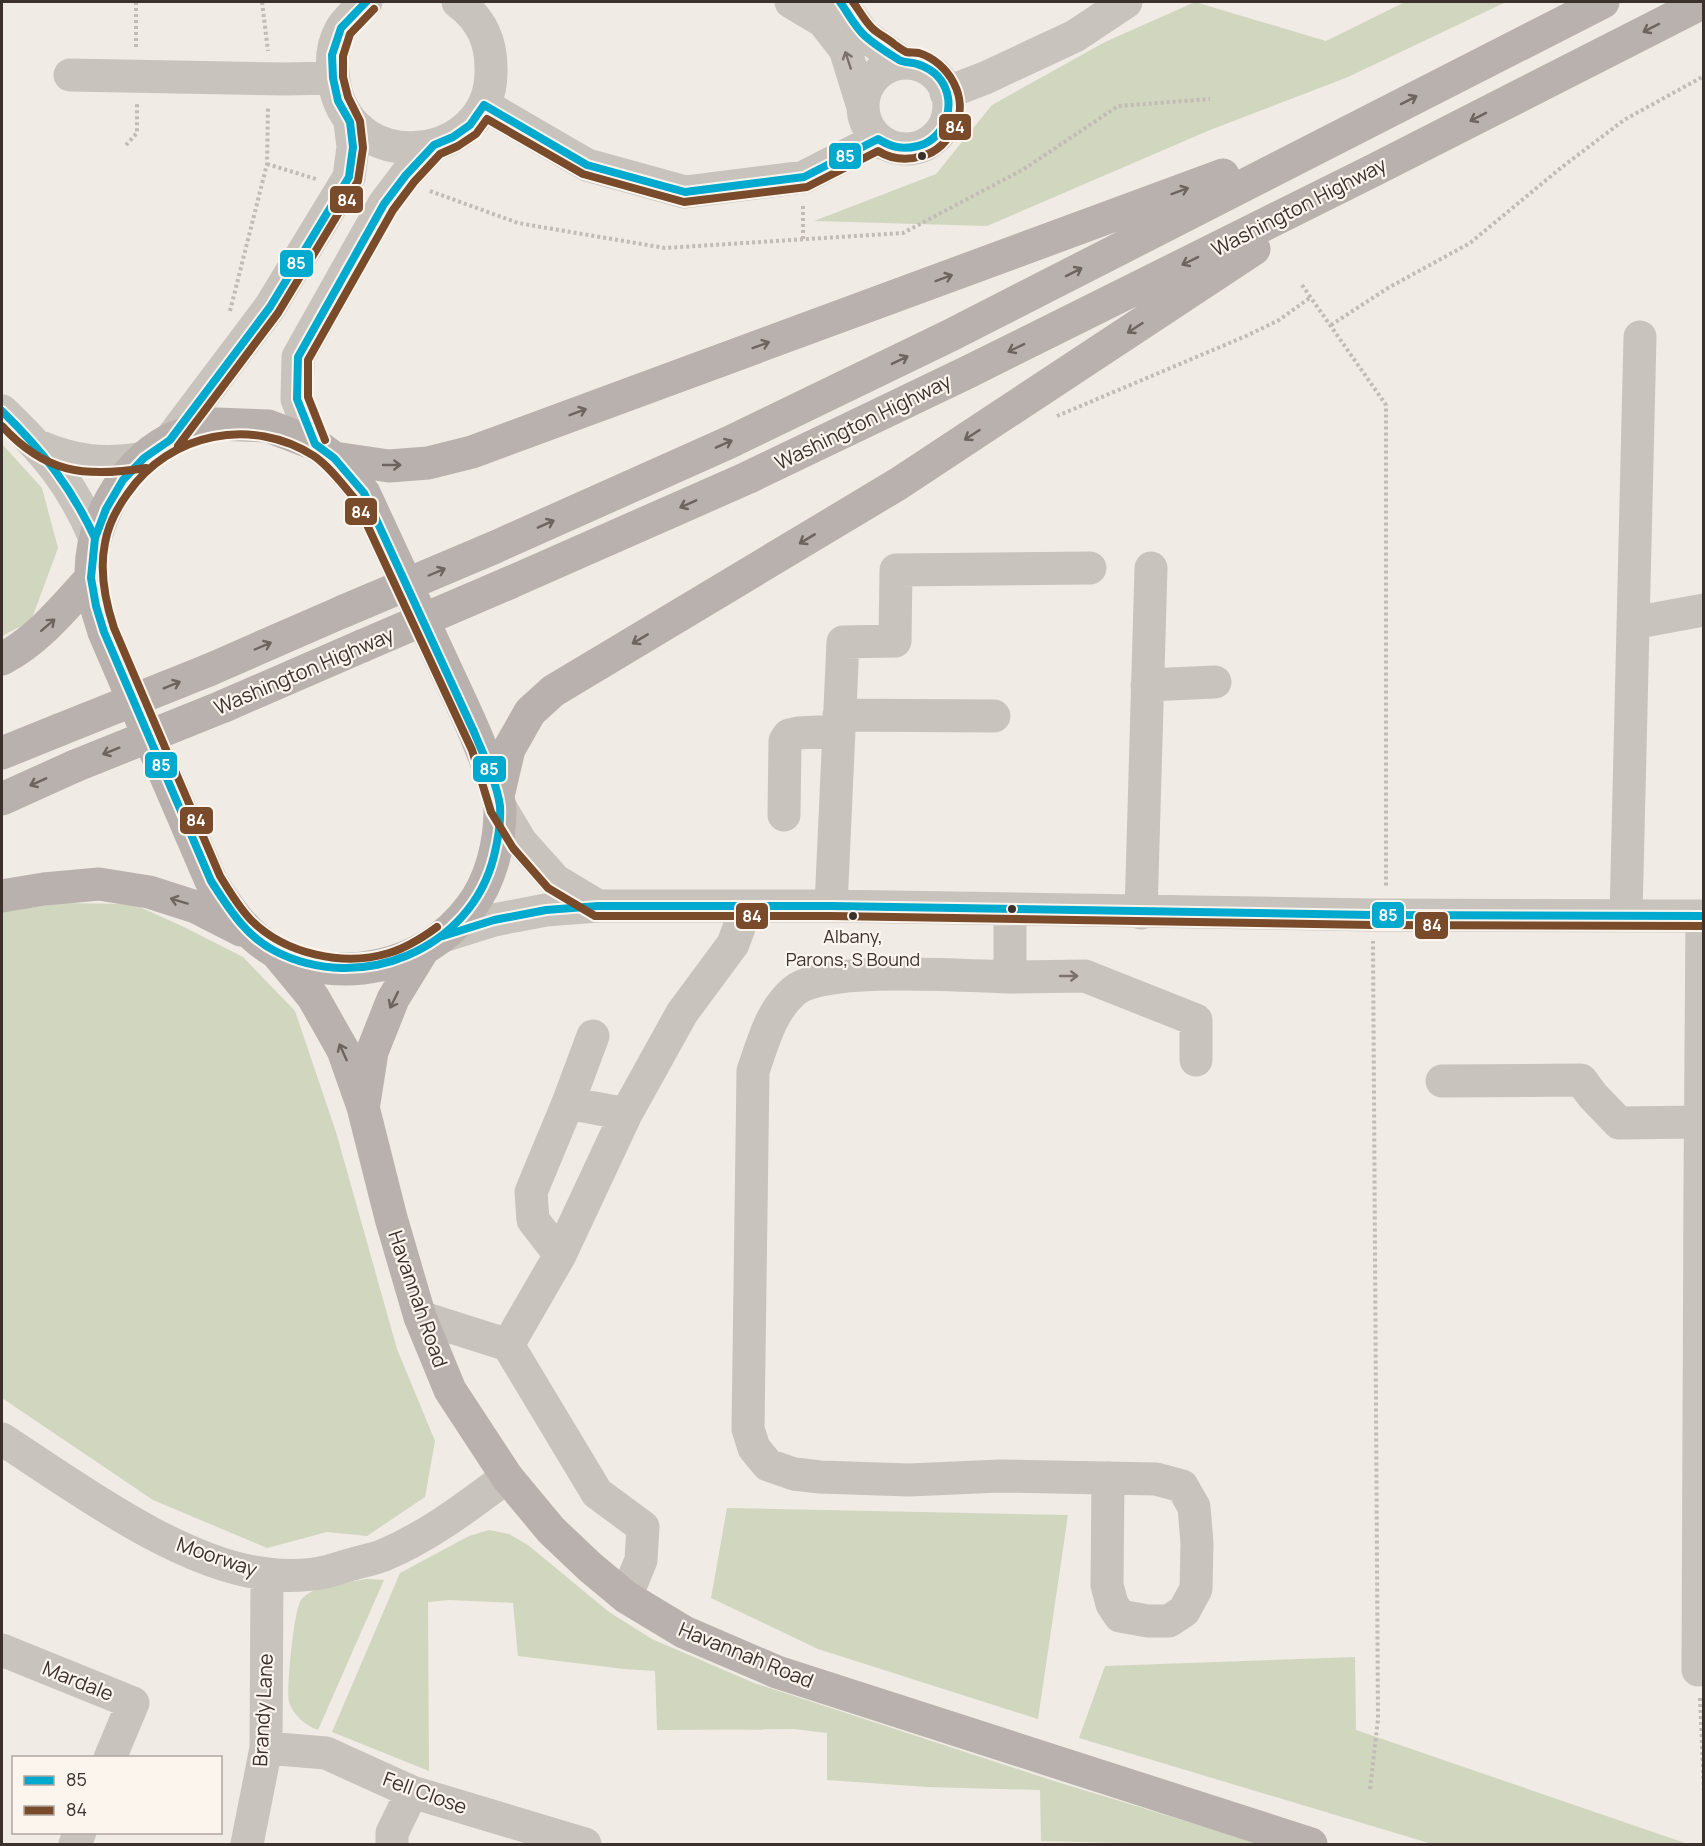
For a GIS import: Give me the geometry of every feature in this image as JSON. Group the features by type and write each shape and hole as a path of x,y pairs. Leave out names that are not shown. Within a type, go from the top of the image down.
{"main road":[{"name":"Washington Highway","path":"2,753 209,670 493,548 730,442 951,335 1356,126 1603,2"},
{"name":"Washington Highway","path":"2,799 75,766 224,706 747,478 979,367 1704,2"},
{"path":"157,449 217,424 268,426 325,451 388,466 428,463 472,452 1356,126"},
{"path":"2,897 44,889 99,884 149,892 196,907 263,943 311,965 349,970 388,965 433,943 470,908 489,874 499,836 499,802 509,749 530,712 553,691 898,484 1374,170"},
{"name":"Havannah Road","path":"157,449 123,480 106,509 95,538 91,578 104,632 211,881 227,908 313,997 343,1050 363,1107 391,1218 420,1317 450,1390 507,1477 551,1530 590,1567 626,1597 684,1632 777,1672 1311,1845"},
{"path":"325,451 364,493 482,746 499,802"},
{"path":"2,659 18,651 56,618 91,578"},
{"name":"Havannah Road","path":"363,1107 372,1052 393,999 433,943"}],"street":[{"path":"366,2 341,28 332,55 333,78 338,101 350,122 368,137 385,144 413,148 434,145 453,137 470,124 484,105 491,82 492,54 485,33 469,10 458,2"},
{"path":"791,2 831,11 902,62"},
{"path":"946,93 985,78 1075,36 1126,2"},
{"path":"831,11 868,127 878,139 888,145 903,149 920,146 934,139 940,132 950,107 941,80 930,70 916,63 902,62 888,66 874,76 866,89 862,104"},
{"path":"70,75 333,78"},
{"path":"484,105 587,165 685,192 804,177 878,139"},
{"path":"38,446 59,455 84,461 123,462 157,449 270,307 349,177 353,147 350,122"},
{"path":"325,451 297,399 298,357 384,204 406,175 434,145"},
{"path":"1626,916 1640,337"},
{"path":"2,411 38,446 75,496 95,538"},
{"path":"831,906 843,642 895,641 896,570 1090,568"},
{"path":"1141,913 1150,568"},
{"path":"1633,623 1704,610"},
{"path":"1147,685 1215,682"},
{"path":"784,815 785,741 789,735 839,723 994,716"},
{"path":"499,802 520,842 555,880 598,906"},
{"path":"433,943 494,920 546,910 598,906 831,906 1141,913 1703,916 1700,1656"},
{"path":"508,1345 560,1255 626,1114 682,1013 733,944 747,906"},
{"path":"1010,910 1010,977"},
{"path":"1108,1478 1107,1585 1112,1604 1120,1616 1148,1622 1168,1621 1184,1611 1196,1589 1197,1543 1194,1507 1182,1486 1156,1479 1108,1478 1000,1476 909,1480 820,1477 794,1474 768,1465 754,1448 748,1429 753,1071 772,1017 795,990 816,980 869,974 1085,976 1196,1020 1196,1060"},
{"path":"560,1255 532,1220 531,1192 593,1036"},
{"path":"1442,1081 1581,1080 1619,1123 1701,1122"},
{"path":"568,1103 626,1114"},
{"path":"420,1317 508,1345 597,1493 643,1527 641,1560 626,1597"},
{"name":"Moorway","path":"2,1439 94,1499 196,1555 226,1565 267,1574 314,1574 382,1556 424,1535 507,1477"},
{"name":"Brandy Lane","path":"247,1845 266,1748 267,1574"},
{"name":"Mardale","path":"2,1650 133,1703 112,1756"},
{"name":"Fell Close","path":"266,1748 326,1753 412,1792 585,1845"},
{"path":"392,1845 392,1833 412,1792"}],"path":[{"path":"229,314 267,164 268,50 262,2"},
{"path":"1331,325 1388,288 1470,243 1562,167 1624,120 1704,76"},
{"path":"1302,285 1386,405 1380,915 1378,1719 1370,1789"},
{"path":"1055,417 1246,336 1285,316 1311,297"},
{"path":"1700,1656 1704,1792"}],"green space":[{"path":"1195,2 1326,41 1405,2 1506,2 1348,77 1210,130 987,226 814,221 936,174 992,105 1105,42"},
{"path":"2,444 42,488 58,548 31,621 2,636"},
{"path":"62,903 133,904 184,927 243,957 295,1011 336,1132 397,1349 435,1441 425,1497 367,1536 327,1532 267,1548 153,1500 2,1398 2,912"},
{"path":"727,1508 1068,1515 1038,1719 818,1649 711,1598"},
{"path":"489,1530 509,1534 528,1545 609,1612 652,1639 754,1683 1054,1781 1261,1844 1041,1841 1040,1790 927,1787 827,1780 827,1733 794,1729 657,1730 655,1671 518,1656 513,1603 450,1600 428,1602 429,1771 332,1732 400,1573 469,1536"},
{"path":"367,1579 384,1580 318,1730 300,1719 289,1702 291,1650 298,1607 301,1600 313,1591 331,1585"},
{"path":"1355,1657 1356,1730 1688,1844 1432,1844 1079,1738 1105,1666"}],"transit line":[{"name":"85","path":"366,2 341,28 332,55 333,78 338,101 350,122 353,147 349,177 270,307 170,440 144,458 123,480 106,509 95,538 91,578 104,632 211,881 238,921 265,945 308,963 342,968 376,965 408,955 437,939 462,917 481,889 494,856 499,831 500,806 493,778 474,732 364,493 334,458 315,444 297,399 298,357 384,204 406,175 434,145 453,137 470,125 484,105 587,165 685,192 804,177 878,139 902,148 928,142 942,128 948,108 948,98 940,79 926,68 899,60 873,43 858,28 840,2"},
{"name":"84","path":"325,440 308,397 308,360 393,210 414,182 440,154 476,134 487,119 583,174 684,202 807,187 878,151 888,156 904,159 916,158 937,149 952,132 959,116 960,104 954,82 939,64 919,53 906,52 874,30 853,2"},
{"name":"84","path":"178,446 278,313 358,181 363,148 360,121 348,97 343,77 343,56 350,34 374,9"},
{"name":"85","path":"2,411 30,440 66,486 95,538"},
{"name":"84","path":"2,426 34,454 50,463 67,468 103,472 146,468"},
{"name":"84","path":"437,927 414,942 389,953 353,959 316,955 281,942 252,921 220,876 114,628 104,586 103,554 106,536 114,517 128,493 145,473 166,456 189,444 213,437 239,434 265,436 290,444 314,456 331,470 355,499 472,750 491,812 513,848 548,888 595,916 831,916 1373,925 1704,926"},
{"name":"85","path":"443,936 494,920 546,910 598,906 831,906 1373,915 1704,916"}],"place":[{"name":"Albany, Parons, S Bound","path":"853,916"}]}
